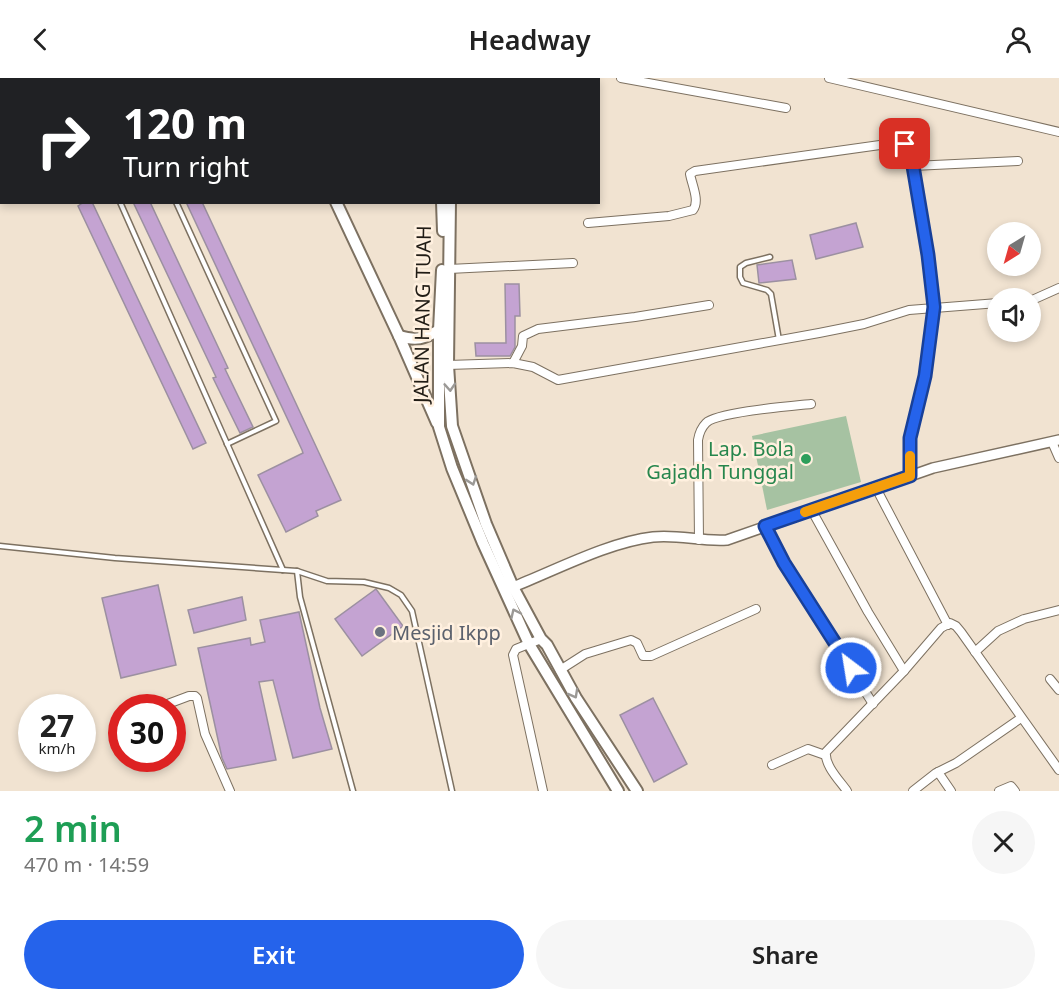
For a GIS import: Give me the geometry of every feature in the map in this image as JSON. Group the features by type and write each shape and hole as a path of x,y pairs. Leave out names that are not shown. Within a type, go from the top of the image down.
{"main road":[{"path":"337,204 439,427 452,468 483,543 529,644 618,791"},
{"name":"JALAN HANG TUAH","path":"439,427 442,204"},
{"name":"JALAN HANG TUAH","path":"450,204 448,365 453,426 486,524 513,587 582,708 637,791"},
{"path":"399,336 424,339 439,330"},
{"path":"439,427 453,426"}],"street":[{"path":"621,78 786,108"},
{"path":"829,78 1059,132"},
{"path":"588,223 669,216 693,210 696,207 696,201 690,174 695,171 900,144 908,147 928,255 934,307 925,376 910,438 910,476"},
{"path":"913,166 1018,161"},
{"path":"449,269 573,263"},
{"path":"1041,296 1059,288"},
{"path":"448,365 513,363 533,367 558,380 779,341 864,324 909,310 987,304"},
{"path":"513,363 522,346 524,336 538,329 709,305"},
{"path":"699,540 698,440 706,423 724,416 811,404"},
{"path":"513,587 599,552 650,537 672,535 699,540 727,540 933,468 1056,441 1059,458"},
{"path":"876,488 948,624"},
{"path":"811,509 868,612 904,671"},
{"path":"765,526 784,563 873,704"},
{"path":"560,670 585,654 632,640 637,643 643,656 651,656 756,609"},
{"path":"975,652 999,631 1024,619 1059,610"},
{"path":"825,755 941,628 952,623 958,627 1059,770"},
{"path":"541,639 516,649 513,657 543,791"},
{"path":"1050,679 1059,690"},
{"path":"186,697 195,696 197,698 205,735 230,791"},
{"path":"913,791 1021,718"},
{"path":"772,765 808,749 825,755 847,791"},
{"path":"938,772 951,791"},
{"path":"999,791 1011,786 1016,791"}],"lane":[{"path":"121,204 283,570"},
{"path":"177,204 276,421 227,444"},
{"path":"770,257 746,263 740,267 739,272 743,283 767,290 771,294 779,341"},
{"path":"0,546 115,558 297,571 327,581 364,582 389,588 402,595 412,610 452,791"},
{"path":"297,571 300,597 353,791"}],"green space":[{"name":"Lap. Bola Gajadh Tunggal","path":"846,416 861,482 767,510 752,436"}],"building":[{"path":"93,204 206,443 193,449 78,206"},
{"path":"134,204 151,204 228,368 225,369 253,427 240,433 213,378 216,377"},
{"path":"187,204 203,204 341,500 316,511 318,516 286,532 258,475 303,453"},
{"path":"856,223 863,247 816,259 810,235"},
{"path":"792,260 796,279 759,283 757,265"},
{"path":"505,284 519,284 520,316 515,316 515,347 510,356 476,356 475,343 506,343"},
{"path":"158,585 176,665 121,678 102,598"},
{"path":"376,589 403,626 362,656 335,619"},
{"path":"242,597 246,620 194,633 188,610"},
{"path":"299,612 320,708 332,749 293,758 273,680 259,682 276,760 227,769 222,758 198,648 250,638 251,645 265,642 260,620"},
{"path":"653,698 687,764 654,782 620,715"}],"slow traffic":[{"path":"805,512 910,476 910,456"}],"place":[{"name":"Lap. Bola Gajadh Tunggal","path":"806,459"},
{"name":"Mesjid Ikpp","path":"380,632"}],"route":[{"path":"851,668 784,563 765,526 910,476 910,438 925,376 934,307 913,166 905,144"}]}
